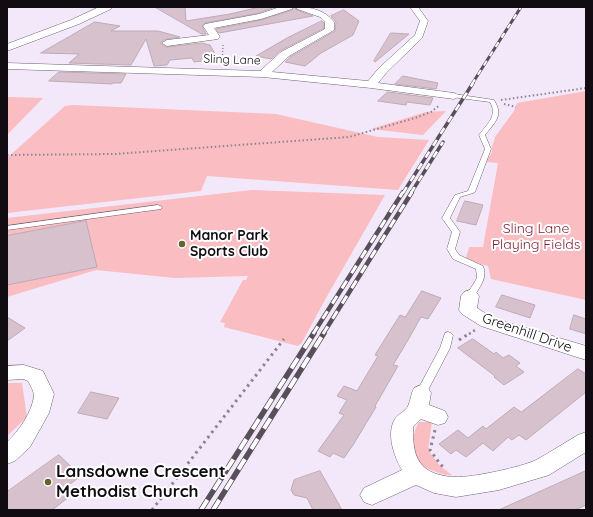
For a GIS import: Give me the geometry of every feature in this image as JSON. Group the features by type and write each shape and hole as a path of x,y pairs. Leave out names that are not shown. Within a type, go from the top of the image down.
{"street":[{"path":"8,47 75,22 107,7"},
{"path":"167,43 215,37 208,26 261,16 289,7"},
{"path":"263,74 285,54 329,30 330,22 323,15 300,7"},
{"path":"371,85 383,70 419,36 424,21 414,7"},
{"name":"Sling Lane","path":"7,66 263,74 371,85 454,96"},
{"name":"Greenhill Drive","path":"465,308 487,322 586,353"},
{"path":"7,373 24,372 36,376 44,394 40,413 22,441 7,455"},
{"path":"438,417 420,401 404,424 402,443 406,458 416,474 434,482 456,487 499,480 541,468 586,442"},
{"path":"372,495 416,474"}],"lane":[{"path":"454,96 493,102 496,108 495,118 482,135 488,149 471,192 457,196 446,218 456,232 451,249 456,257 480,268 481,278 465,308"},
{"path":"7,228 158,206"},
{"path":"420,401 445,348 448,335"}],"path":[{"path":"215,37 223,41 221,73"},
{"path":"493,102 586,88"},
{"path":"7,155 115,154 349,137 431,112 454,96"},
{"path":"445,348 487,322"},
{"path":"152,510 284,339"},
{"path":"438,417 430,450 441,465 469,485"}],"green space":[{"name":"Sling Lane Playing Fields","path":"586,91 586,300 491,279 488,266 466,258 469,247 483,247 498,163 486,162 492,152 495,137 514,111 517,103"},
{"path":"7,97 43,98 7,135"},
{"path":"73,105 276,114 378,137 429,140 398,190 207,176 201,191 7,213 7,158 65,106"},
{"path":"446,111 423,135 371,129 426,112"},
{"name":"Manor Park Sports Club","path":"252,190 385,195 301,344 298,346 224,327 225,323 220,322 243,280 246,280 248,276 175,278 96,270 7,297 7,218"},
{"path":"7,383 22,383 27,417 7,436"},
{"path":"419,422 432,422 428,450 440,466 452,475 446,475 426,468 420,464 414,448 415,432"}],"building":[{"path":"155,7 185,7 186,21 230,14 260,7 275,7 259,13 205,23 202,26 206,34 202,34"},
{"path":"294,7 297,10 313,16 219,33 216,29 261,20 292,10"},
{"path":"344,10 359,21 353,35 321,53 305,66 285,62 290,57 335,31 336,22 331,16"},
{"path":"322,21 324,23 324,28 280,51 271,59 256,56 287,38"},
{"path":"95,22 120,26 111,31 158,31 180,37 167,39 161,42 161,44 167,47 201,43 210,45 218,59 194,62 192,58 170,60 167,65 154,66 146,39 131,65 69,63 79,54 41,53"},
{"path":"391,33 409,34 375,62 374,61"},
{"path":"59,72 126,74 121,83 112,84 49,81"},
{"path":"403,76 438,83 436,89 395,84"},
{"path":"388,92 433,98 430,105 407,102 406,105 378,101"},
{"path":"465,201 483,205 476,225 457,221"},
{"path":"86,221 97,267 7,285 7,236"},
{"path":"422,291 441,298 428,319 421,317 393,365 398,366 353,445 344,458 333,453 330,457 318,451 344,415 339,413 347,400 337,396 344,386 357,391 378,356 375,355 400,315 405,317"},
{"path":"502,295 535,305 530,318 496,307"},
{"path":"574,315 586,319 586,334 570,329"},
{"path":"7,317 25,328 7,341"},
{"path":"473,339 494,354 496,352 503,358 509,355 520,363 516,366 524,372 504,385 494,377 495,376 458,348"},
{"path":"578,369 586,374 586,392 526,440 519,435 512,440 508,437 493,451 483,443 466,457 456,450 451,454 439,444 458,430 468,438 483,426 486,429 514,407 521,412"},
{"path":"91,392 119,398 107,419 78,413"},
{"name":"Lansdowne Crescent Methodist Church","path":"59,455 81,476 66,487 73,494 52,510 7,510 7,492"},
{"path":"320,471 342,510 313,510 307,498 294,495 291,490 294,480"},
{"path":"586,471 586,505 575,510 499,510"}],"railway":[{"path":"472,84 521,7"},
{"path":"403,193 473,83"},
{"path":"411,193 443,142"},
{"path":"313,334 403,192"},
{"path":"323,334 412,192"},
{"path":"201,510 314,333"},
{"path":"213,510 324,333"}],"place":[{"name":"Manor Park Sports Club","path":"182,244"},
{"name":"Lansdowne Crescent Methodist Church","path":"48,482"}]}
